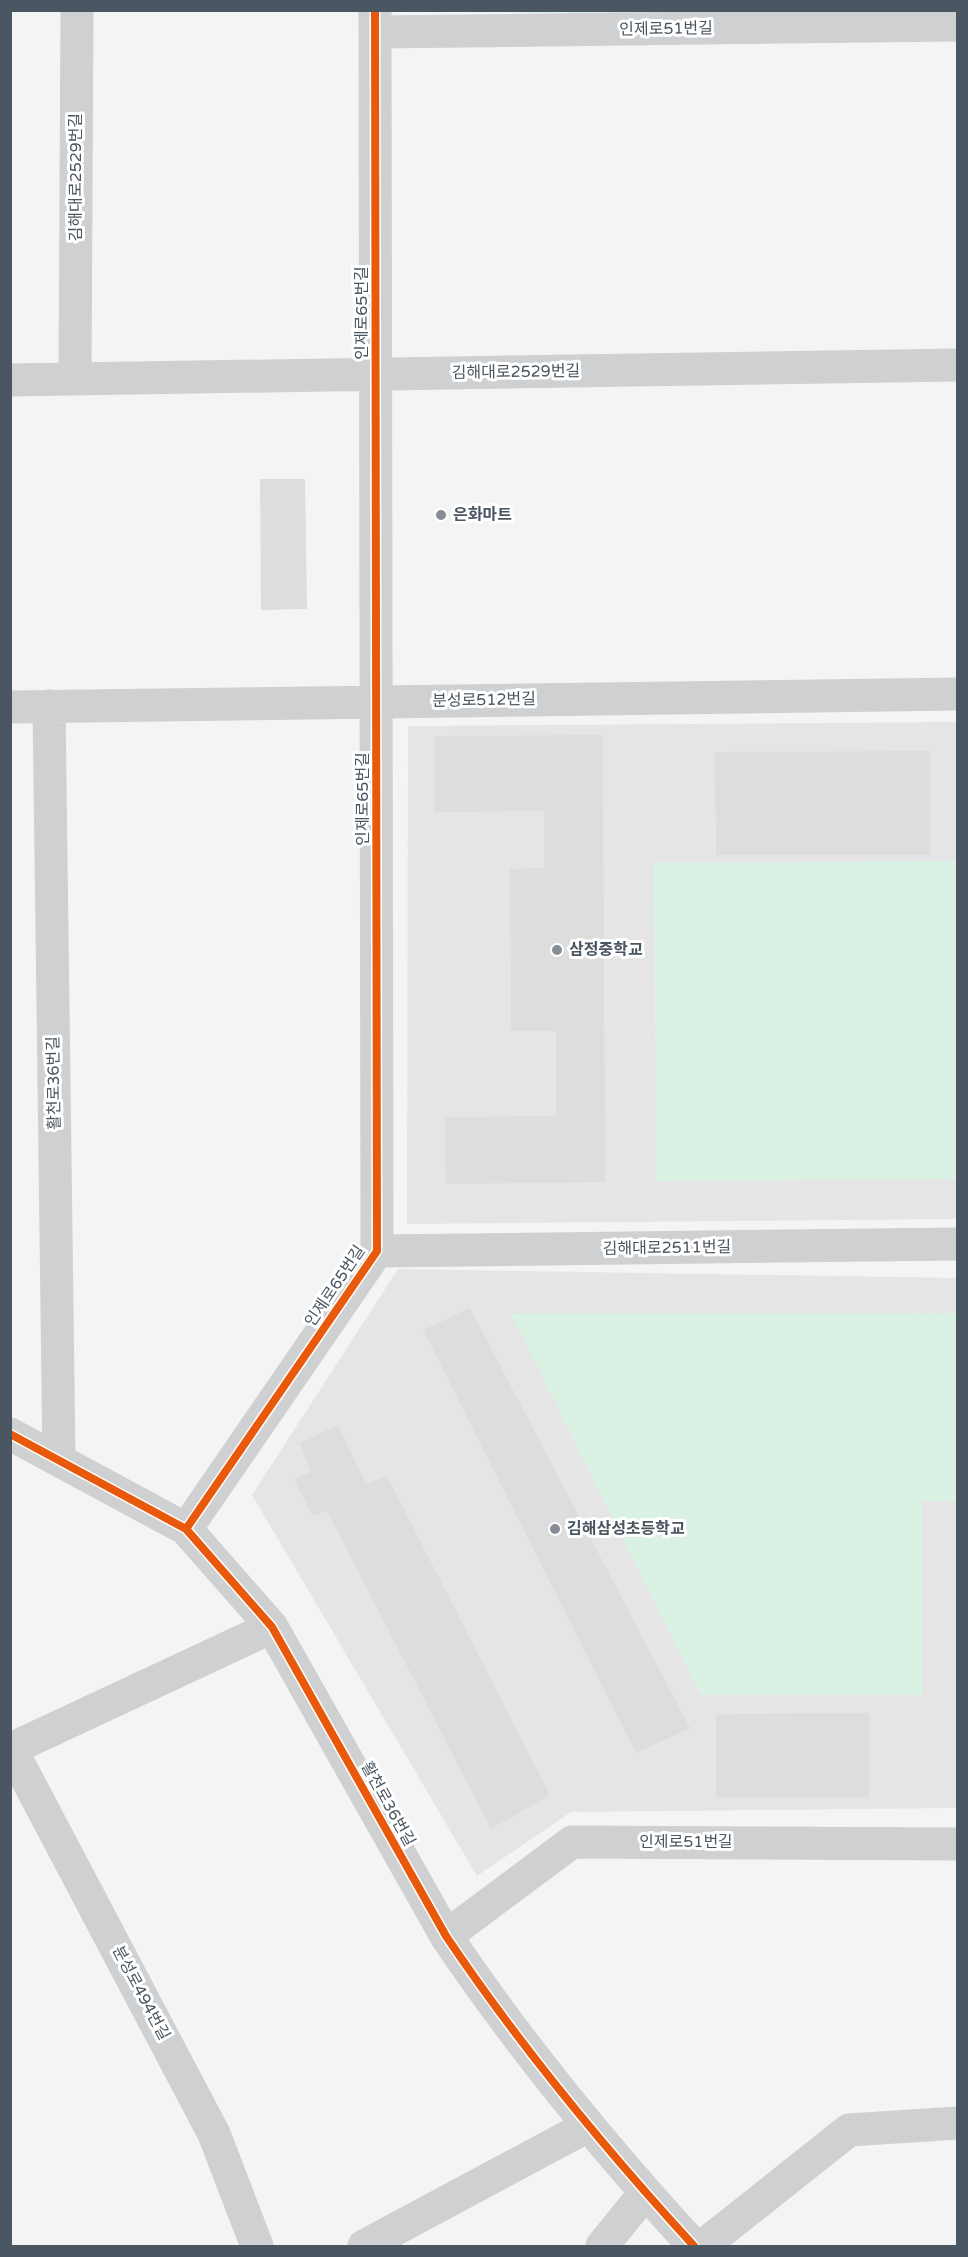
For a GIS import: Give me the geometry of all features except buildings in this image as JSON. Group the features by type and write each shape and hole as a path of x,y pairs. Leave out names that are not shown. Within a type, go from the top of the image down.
{"street":[{"name":"김해대로2529번길","path":"75,379 77,10"},
{"name":"인제로51번길","path":"375,21 957,25"},
{"name":"인제로65번길","path":"186,1529 377,1251 375,21"},
{"name":"김해대로2529번길","path":"10,380 957,365"},
{"name":"분성로512번길","path":"10,707 957,694"},
{"name":"활천로36번길","path":"49,706 59,1459"},
{"name":"김해대로2511번길","path":"377,1251 957,1244"},
{"name":"활천로36번길","path":"10,1434 186,1529 272,1627 446,1936 474,1978 588,2126 694,2247"},
{"path":"12,1748 272,1627"},
{"name":"분성로494번길","path":"12,1748 214,2134 257,2247"},
{"name":"인제로51번길","path":"446,1936 572,1842 957,1844"},
{"path":"703,2247 849,2130 957,2123"},
{"path":"364,2247 588,2126"},
{"path":"602,2247 645,2193"}],"shaded area":[{"path":"957,722 957,1219 407,1224 408,726"},
{"path":"398,1269 957,1278 957,1808 571,1812 477,1876 252,1495"}],"green space":[{"path":"654,10 654,13 521,13 521,11"},
{"path":"957,861 957,1179 656,1181 654,863"},
{"path":"957,1313 957,1501 922,1501 922,1695 701,1695 511,1314"}],"cycle path":[{"path":"186,1529 377,1251 375,10"},
{"path":"10,1434 186,1529 272,1627 446,1936 503,2017 564,2096 694,2246"}],"place":[{"name":"은화마트","path":"441,515"},
{"name":"삼정중학교","path":"557,950"},
{"name":"김해삼성초등학교","path":"555,1529"}]}
